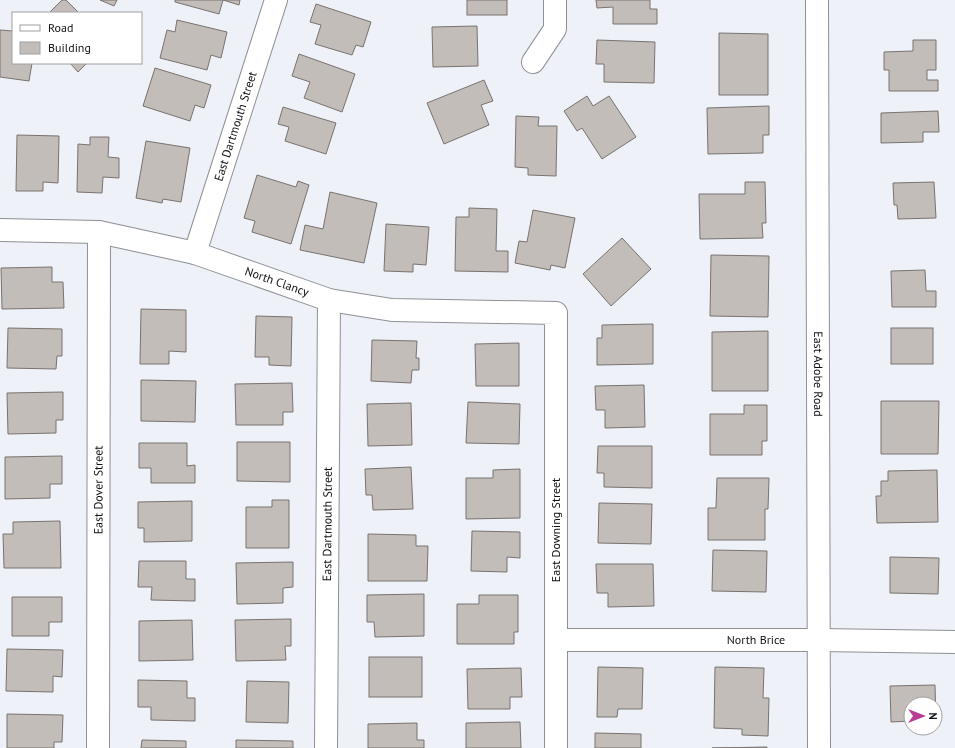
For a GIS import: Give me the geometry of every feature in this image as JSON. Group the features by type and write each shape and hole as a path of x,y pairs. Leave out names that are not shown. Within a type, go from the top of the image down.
{"street":[{"name":"East Dartmouth Street","path":"194,253 276,0"},
{"path":"533,62 555,29 555,0"},
{"name":"East Adobe Road","path":"817,0 819,748"},
{"name":"North Clancy","path":"0,230 100,232 194,253 329,300 392,310 556,313"},
{"name":"East Dover Street","path":"98,748 100,232"},
{"name":"East Dartmouth Street","path":"326,748 329,300"},
{"name":"East Downing Street","path":"556,313 556,748"},
{"name":"North Brice","path":"556,640 819,640 955,642"}],"building":[{"path":"62,0 66,0 78,12 50,12"},
{"path":"100,0 117,0 114,6"},
{"path":"175,0 223,0 219,14 175,2"},
{"path":"223,0 240,0 239,5"},
{"path":"467,0 507,0 507,15 467,15"},
{"path":"596,0 650,0 650,9 657,9 657,24 613,24 613,7 597,8"},
{"path":"316,4 371,22 363,47 356,45 352,55 315,44 321,25 310,22"},
{"path":"177,20 227,32 221,58 211,55 207,70 160,58 167,30 175,32"},
{"path":"477,26 478,66 433,67 432,27"},
{"path":"0,30 12,31 12,64 32,64 29,81 0,77"},
{"path":"719,33 768,34 768,95 719,95"},
{"path":"597,40 655,42 654,83 604,82 604,64 596,64"},
{"path":"913,40 936,40 936,70 927,70 927,80 938,80 938,91 889,91 889,70 884,70 884,52 913,51"},
{"path":"299,54 355,74 342,112 304,98 310,82 292,76"},
{"path":"71,64 86,64 78,72"},
{"path":"155,68 211,85 204,108 195,105 190,121 143,106"},
{"path":"484,80 493,101 481,105 489,125 444,144 427,103"},
{"path":"587,96 593,106 609,96 636,137 602,159 582,128 577,131 564,111"},
{"path":"769,106 769,135 763,135 763,153 708,154 707,108"},
{"path":"283,107 336,123 326,154 285,141 289,127 278,124"},
{"path":"938,111 939,132 923,132 923,142 881,143 881,113"},
{"path":"516,116 539,117 538,126 557,126 556,176 528,175 528,168 515,167"},
{"path":"17,135 59,136 58,183 43,182 43,191 16,191"},
{"path":"90,137 109,137 108,157 119,158 119,178 103,177 102,193 77,192 78,144 90,145"},
{"path":"146,141 190,148 181,202 163,199 162,203 136,198"},
{"path":"257,175 296,187 298,181 309,185 291,244 252,232 255,221 244,218"},
{"path":"745,182 765,182 766,223 762,223 763,238 700,239 699,194 745,194"},
{"path":"934,182 936,218 898,219 897,205 894,205 893,183"},
{"path":"330,192 377,203 364,263 300,250 305,225 323,229"},
{"path":"469,208 497,209 496,251 508,251 508,272 455,271 456,217 469,217"},
{"path":"533,210 575,218 565,268 551,265 550,270 515,263 519,241 527,242"},
{"path":"386,224 429,227 426,265 413,264 413,272 384,271"},
{"path":"622,238 651,269 611,306 583,274"},
{"path":"711,255 769,256 768,317 710,316"},
{"path":"52,267 52,282 63,282 64,308 2,309 1,268"},
{"path":"925,270 926,291 936,291 936,307 892,307 891,271"},
{"path":"141,309 186,310 186,352 169,351 169,364 140,364"},
{"path":"256,316 292,317 291,366 269,365 269,357 255,357"},
{"path":"653,324 653,364 597,365 597,338 602,338 602,325"},
{"path":"8,328 62,329 62,356 57,356 56,369 7,368"},
{"path":"891,328 933,328 933,364 891,364"},
{"path":"768,331 768,391 712,391 712,332"},
{"path":"372,340 417,341 416,358 419,358 419,370 412,370 411,383 371,381"},
{"path":"519,343 519,386 476,386 475,344"},
{"path":"141,380 196,381 195,422 141,421"},
{"path":"292,383 293,412 283,412 283,425 236,425 235,384"},
{"path":"644,385 645,427 605,428 605,410 596,410 595,386"},
{"path":"63,392 63,420 56,420 56,433 8,434 7,393"},
{"path":"881,401 939,401 938,454 881,454"},
{"path":"468,402 520,404 519,444 466,443"},
{"path":"411,403 412,445 368,446 367,404"},
{"path":"744,405 767,405 767,441 762,441 762,455 710,455 710,414 744,414"},
{"path":"237,442 290,442 290,482 237,481"},
{"path":"139,443 187,443 187,466 195,465 195,483 151,483 151,468 139,468"},
{"path":"598,446 652,446 652,488 604,487 604,473 597,473"},
{"path":"62,456 62,484 50,484 50,498 5,499 5,457"},
{"path":"411,467 413,509 373,510 372,495 366,495 365,469"},
{"path":"520,469 520,518 466,519 466,478 493,478 493,470"},
{"path":"937,470 938,522 877,523 876,496 881,496 881,481 888,481 888,471"},
{"path":"717,478 769,478 768,509 765,509 765,540 708,540 708,508 716,508"},
{"path":"272,500 289,500 289,548 246,548 246,507 272,507"},
{"path":"192,501 192,541 144,542 144,528 138,528 138,502"},
{"path":"599,503 652,504 651,544 598,543"},
{"path":"60,521 61,568 4,568 3,534 13,534 13,522"},
{"path":"472,531 520,532 520,558 507,557 507,572 471,571"},
{"path":"368,534 416,535 416,546 428,546 427,581 368,581"},
{"path":"713,550 767,551 766,592 712,591"},
{"path":"890,557 939,558 938,594 890,593"},
{"path":"139,561 186,561 186,579 195,579 195,601 151,600 152,587 138,587"},
{"path":"293,562 293,587 283,588 283,603 237,604 236,563"},
{"path":"596,564 653,564 654,606 608,607 608,593 597,593"},
{"path":"424,594 424,636 375,637 374,622 367,622 367,595"},
{"path":"479,595 518,595 518,632 514,632 514,644 457,644 457,604 479,604"},
{"path":"12,597 62,597 62,622 49,622 49,636 12,636"},
{"path":"291,619 291,646 285,646 286,660 236,661 235,620"},
{"path":"192,620 193,660 139,661 139,621"},
{"path":"7,649 63,650 62,677 53,676 53,692 6,691"},
{"path":"369,657 422,657 422,697 369,697"},
{"path":"598,667 643,668 642,709 618,709 617,717 597,717"},
{"path":"715,667 764,668 763,698 769,698 768,736 742,735 742,729 714,728"},
{"path":"521,668 522,697 510,697 510,709 468,709 467,669"},
{"path":"138,680 187,681 187,698 195,698 195,721 151,720 151,707 138,707"},
{"path":"247,681 289,682 288,723 246,722"},
{"path":"935,685 935,696 903,696 903,721 891,722 890,686"},
{"path":"7,714 63,715 62,742 54,742 54,748 7,748"},
{"path":"520,722 521,748 466,748 466,723"},
{"path":"417,723 417,740 424,740 424,748 368,748 368,724"},
{"path":"595,733 641,734 641,748 595,748"},
{"path":"142,740 186,741 186,748 141,748"},
{"path":"236,740 293,741 293,748 236,748"},
{"path":"767,747 767,748 712,748"}]}
